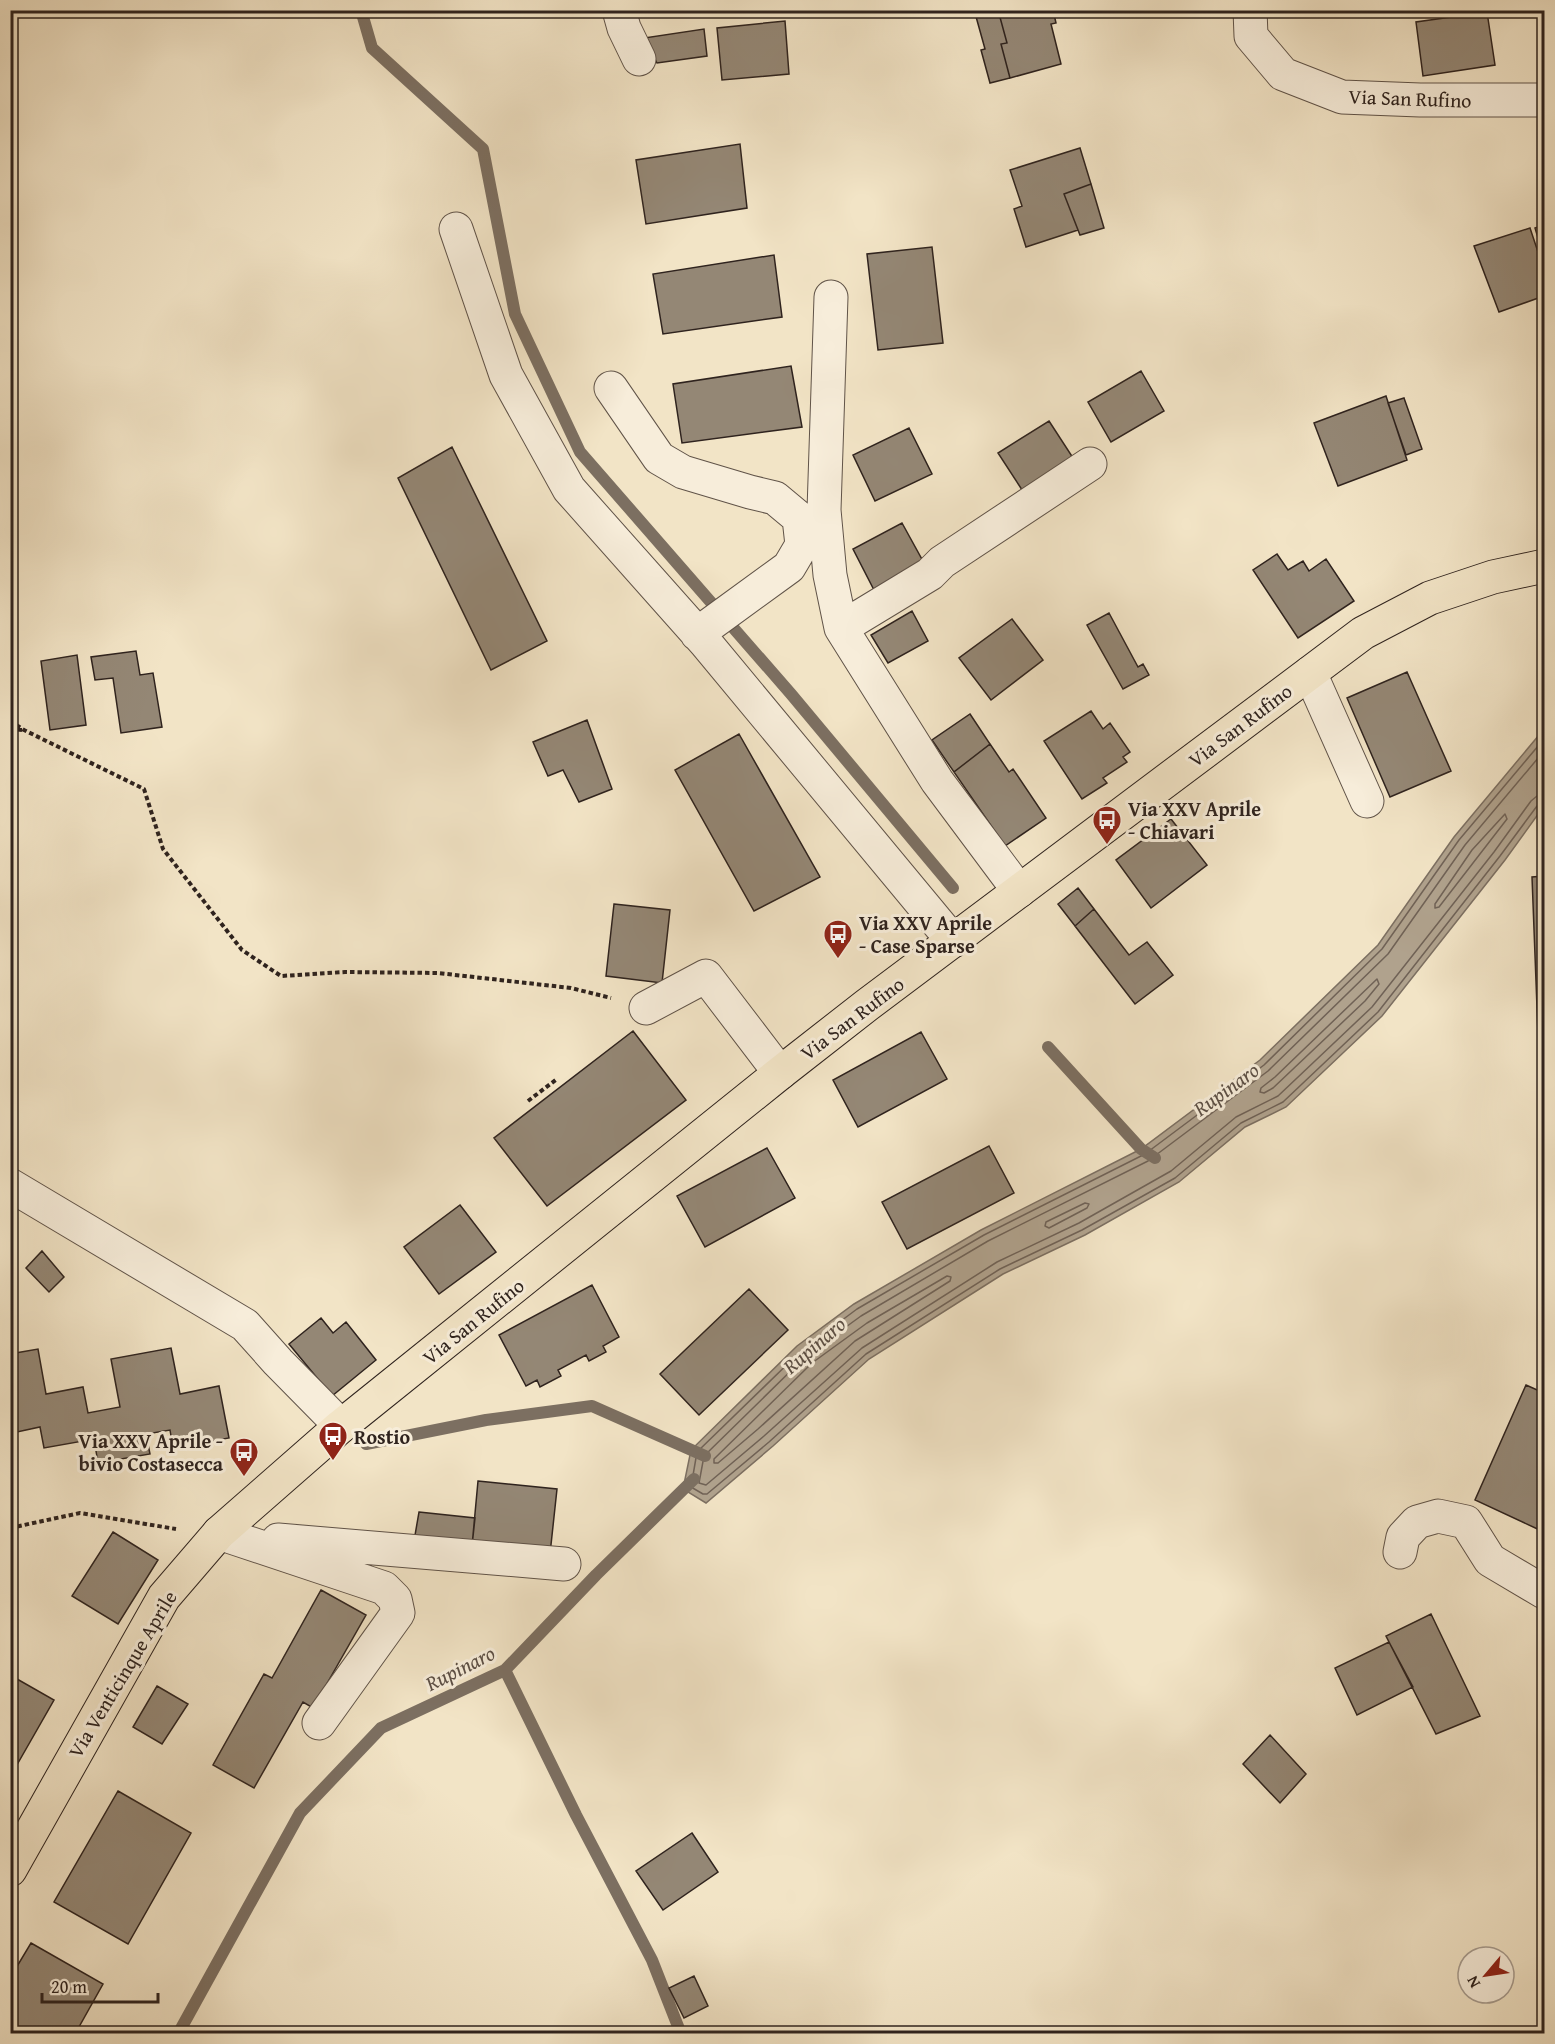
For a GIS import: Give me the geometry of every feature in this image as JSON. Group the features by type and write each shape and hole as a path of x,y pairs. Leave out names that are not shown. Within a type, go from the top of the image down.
{"main road":[{"name":"Via San Rufino","path":"341,1426 780,1073 1364,633 1430,598 1493,577 1545,566"},
{"name":"Via Venticinque Aprile","path":"10,1870 164,1597 217,1535 341,1426"}],"street":[{"path":"619,10 624,28 639,59"},
{"name":"Via San Rufino","path":"1250,10 1251,36 1283,74 1342,97 1420,100 1545,100"},
{"path":"456,229 506,375 569,489 697,633 953,941"},
{"path":"831,297 824,510 830,575 841,628 937,781 1019,891"},
{"path":"611,388 659,458 683,472 775,498 799,518 802,544 789,567 697,633"},
{"path":"841,628 930,574 942,562 1090,464"},
{"path":"1310,674 1367,801"},
{"path":"646,1008 706,976 780,1073"},
{"path":"10,1185 245,1325 341,1426"},
{"path":"1400,1552 1403,1537 1417,1522 1438,1516 1466,1522 1490,1560 1545,1592"},
{"path":"217,1535 256,1545 384,1588 395,1599 398,1613 320,1723"},
{"path":"256,1545 278,1540 564,1564"}],"path":[{"path":"10,721 144,789 163,849 242,950 281,975 345,972 438,973 571,988 646,1008"},
{"path":"10,729 24,730"},
{"path":"528,1101 557,1079"},
{"path":"10,1528 80,1514 217,1535"}],"water":[{"path":"1544,729 1544,806 1505,860 1382,1016 1286,1107 1245,1127 1179,1182 1085,1235 1003,1274 869,1359 706,1503 683,1489 691,1450 797,1346 854,1304 981,1230 1141,1149 1260,1060 1378,945 1454,837"}],"building":[{"path":"980,10 998,10 1007,43 1001,44 1010,78 990,83 981,50 985,49 975,13"},
{"path":"998,10 1053,10 1056,23 1051,24 1061,64 1010,78 1001,44 1007,43"},
{"path":"1487,12 1495,65 1423,76 1416,22"},
{"path":"785,21 789,74 722,80 717,28"},
{"path":"704,29 707,56 657,63 644,38"},
{"path":"740,144 747,208 646,224 636,160"},
{"path":"1080,148 1091,184 1064,194 1078,230 1026,247 1014,209 1022,206 1010,170"},
{"path":"1091,184 1104,228 1080,235 1064,194"},
{"path":"1544,225 1544,258 1535,228"},
{"path":"1530,228 1544,270 1544,296 1499,312 1474,246"},
{"path":"932,247 943,343 878,350 867,254"},
{"path":"774,255 782,317 663,334 653,274"},
{"path":"791,366 802,427 682,443 673,384"},
{"path":"1141,371 1164,411 1111,442 1088,402"},
{"path":"1386,396 1407,460 1338,486 1314,423"},
{"path":"1404,398 1422,449 1406,455 1388,403"},
{"path":"1049,421 1077,464 1026,496 998,453"},
{"path":"909,428 932,474 875,501 853,455"},
{"path":"452,447 547,641 491,670 398,478"},
{"path":"1544,473 1544,509 1539,474"},
{"path":"902,523 924,563 874,590 853,549"},
{"path":"1277,554 1288,570 1303,561 1309,571 1326,559 1354,601 1298,638 1253,570"},
{"path":"912,611 928,641 888,663 871,635"},
{"path":"1109,613 1138,667 1143,664 1149,675 1123,689 1087,625"},
{"path":"1012,619 1043,660 991,700 959,658"},
{"path":"136,651 140,675 153,673 162,727 121,733 113,678 95,680 91,657"},
{"path":"77,655 86,725 50,730 41,661"},
{"path":"1407,672 1451,771 1390,797 1347,698"},
{"path":"1091,711 1103,729 1110,723 1130,752 1123,757 1127,762 1103,778 1107,783 1082,799 1044,741"},
{"path":"970,714 990,744 954,772 932,740"},
{"path":"587,720 612,789 579,802 563,770 548,776 533,742"},
{"path":"739,734 820,877 754,911 675,770"},
{"path":"990,744 1009,772 1013,769 1046,818 1005,846 954,772"},
{"path":"1171,819 1207,865 1151,908 1116,860"},
{"path":"1544,876 1544,1086 1540,1086 1532,877"},
{"path":"1078,888 1094,909 1075,926 1058,904"},
{"path":"614,904 670,910 662,983 606,976"},
{"path":"1094,909 1129,955 1147,942 1173,975 1135,1004 1075,926"},
{"path":"633,1031 686,1100 547,1206 494,1138"},
{"path":"921,1032 947,1079 858,1127 833,1080"},
{"path":"989,1146 1014,1193 907,1249 882,1202"},
{"path":"767,1148 795,1198 705,1247 677,1196"},
{"path":"460,1205 496,1252 439,1294 404,1247"},
{"path":"42,1251 64,1277 49,1292 26,1268"},
{"path":"592,1285 619,1337 603,1346 606,1352 589,1361 586,1355 558,1370 561,1376 540,1387 537,1380 526,1386 499,1335"},
{"path":"749,1289 788,1330 699,1415 660,1374"},
{"path":"321,1318 333,1333 346,1322 376,1360 332,1396 289,1344"},
{"path":"171,1348 180,1394 219,1386 229,1438 173,1448 170,1430 146,1434 150,1454 98,1463 94,1439 44,1448 40,1427 12,1433 17,1458 10,1460 10,1354 38,1349 46,1394 83,1387 88,1413 120,1407 111,1359"},
{"path":"1526,1385 1544,1393 1544,1532 1475,1500"},
{"path":"478,1481 557,1489 550,1554 472,1546"},
{"path":"419,1512 475,1518 472,1546 414,1541"},
{"path":"113,1532 158,1560 118,1624 72,1596"},
{"path":"321,1590 366,1615 313,1708 303,1702 254,1788 213,1765 264,1674 272,1678"},
{"path":"1431,1614 1480,1716 1436,1734 1386,1636"},
{"path":"1389,1642 1413,1687 1357,1715 1335,1668"},
{"path":"10,1675 54,1700 10,1777"},
{"path":"157,1686 188,1704 162,1744 133,1727"},
{"path":"1270,1735 1306,1774 1280,1803 1243,1764"},
{"path":"118,1791 191,1833 128,1944 54,1902"},
{"path":"692,1833 718,1872 663,1910 636,1871"},
{"path":"31,1943 103,1984 75,2034 10,2034 10,1978"},
{"path":"694,1976 708,2006 684,2018 669,1988"}],"waterway":[{"path":"361,10 372,48 483,149 515,314 580,452 791,694 953,888"},
{"path":"1048,1047 1141,1149 1155,1158"},
{"path":"366,1444 486,1420 592,1406 705,1456"},
{"name":"Rupinaro","path":"178,2034 300,1813 381,1728 505,1670 596,1575 694,1479"},
{"path":"505,1670 576,1815 652,1960 681,2034"}],"place":[{"name":"Via XXV Aprile - Chiavari","path":"1107,846"},
{"name":"Via XXV Aprile - Case Sparse","path":"838,960"},
{"name":"Rostio","path":"333,1462"},
{"name":"Via XXV Aprile - bivio Costasecca","path":"244,1478"}]}
